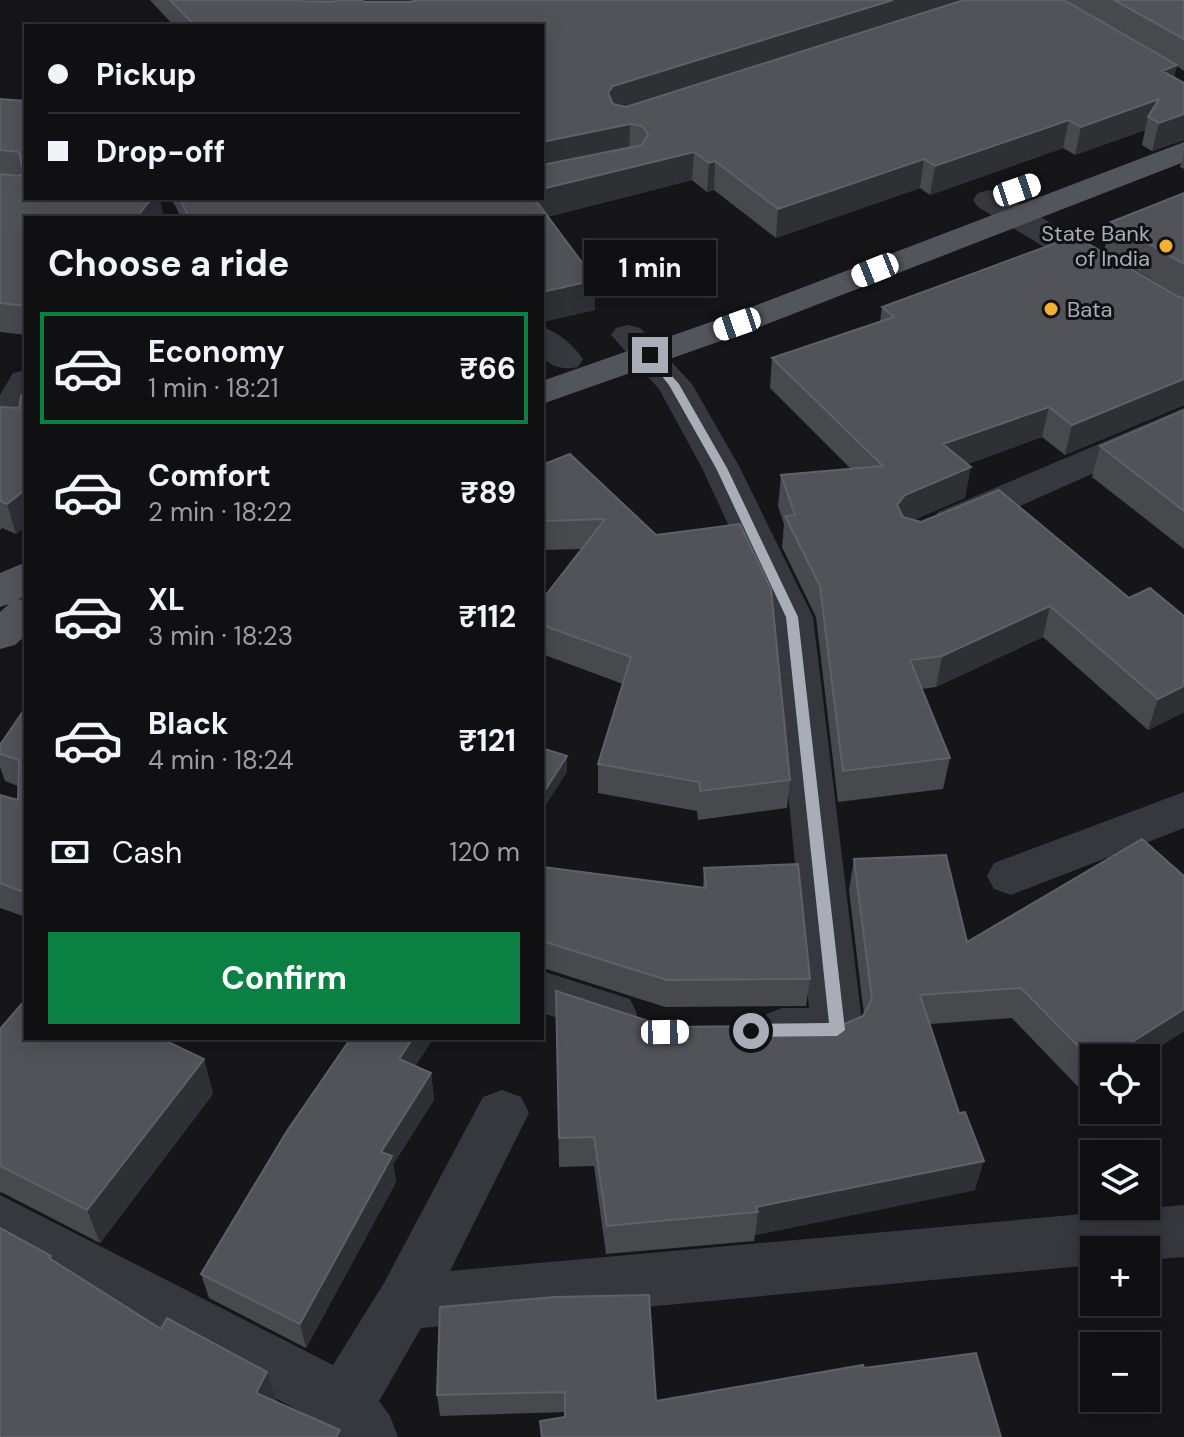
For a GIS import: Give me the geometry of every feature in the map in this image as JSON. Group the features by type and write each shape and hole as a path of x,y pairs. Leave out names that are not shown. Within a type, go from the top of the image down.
{"main road":[{"path":"550,355 639,345 737,324 1184,131"},
{"path":"1001,208 1184,151"},
{"path":"544,392 639,345"},
{"path":"0,593 24,576"},
{"path":"0,635 24,614"}],"street":[{"path":"1001,208 1184,317"},
{"path":"639,345 674,384 721,468 792,617 837,1030 743,1031"},
{"path":"0,366 24,369"},
{"path":"24,385 10,410 24,423"},
{"path":"915,537 1184,419"},
{"path":"1011,876 1184,809"},
{"path":"544,993 651,1027"},
{"path":"0,1220 356,1420 404,1302 502,1113"},
{"path":"404,1302 1184,1231"}],"building":[{"path":"170,0 893,0 613,86 608,93 613,104 626,107 964,0 1064,0 1177,65 1162,71 1184,83 1184,114 1159,123 1148,117 1159,99 1081,127 1069,120 935,166 924,159 778,209 715,161 709,163 694,152 544,189 544,165 642,145 648,134 642,126 630,124 544,142 544,24 193,24"},
{"path":"1114,0 1184,0 1184,39"},
{"path":"0,99 24,101 24,166 19,152 0,150"},
{"path":"0,174 24,174 24,200 150,200 138,216 24,216 24,306 0,303"},
{"path":"1184,193 1184,264 1111,222"},
{"path":"181,200 535,200 595,280 544,292 544,216 188,216"},
{"path":"1075,236 1184,298 1184,379 1072,425 1049,407 943,444 971,467 905,495 897,505 903,517 921,522 999,490 1129,598 1150,588 1184,616 1184,686 1158,699 1050,606 942,656 910,660 950,758 843,771 820,586 785,516 795,515 781,475 883,466 772,358 894,317 882,307"},
{"path":"24,395 24,491 7,504 0,501 0,407 19,408"},
{"path":"1184,410 1184,511 1100,446"},
{"path":"570,454 656,535 740,524 771,589 790,780 700,791 699,782 598,764 631,657 544,626 544,597 605,519 544,521 544,464"},
{"path":"24,710 24,892 0,883 0,795 18,800 19,760 0,754 0,745"},
{"path":"544,749 567,756 544,792"},
{"path":"1142,839 1184,876 1184,1009 1129,1044 1080,1044 1080,1048 1021,988 920,995 959,1113 965,1112 984,1161 756,1207 758,1212 607,1226 594,1137 559,1138 556,991 667,1027 842,1025 863,1016 872,999 854,859 946,855 967,942"},
{"path":"798,864 810,979 667,980 544,942 544,867 706,888 704,868"},
{"path":"24,1001 24,1040 164,1040 204,1059 87,1210 0,1166 0,1029"},
{"path":"350,1040 412,1040 399,1059 431,1073 381,1152 392,1156 300,1324 201,1274 287,1131"},
{"path":"0,1228 51,1256 49,1258 161,1329 167,1318 267,1372 256,1393 340,1430 336,1437 0,1437"},
{"path":"649,1295 656,1401 863,1365 864,1368 976,1353 1001,1437 542,1437 540,1421 565,1417 565,1392 437,1395 440,1307 555,1297"}],"place":[{"name":"State Bank of India","path":"1166,246"},
{"name":"Bata","path":"1051,309"}],"route":[{"path":"650,355 674,384 721,468 792,617 837,1030 751,1031"}]}
